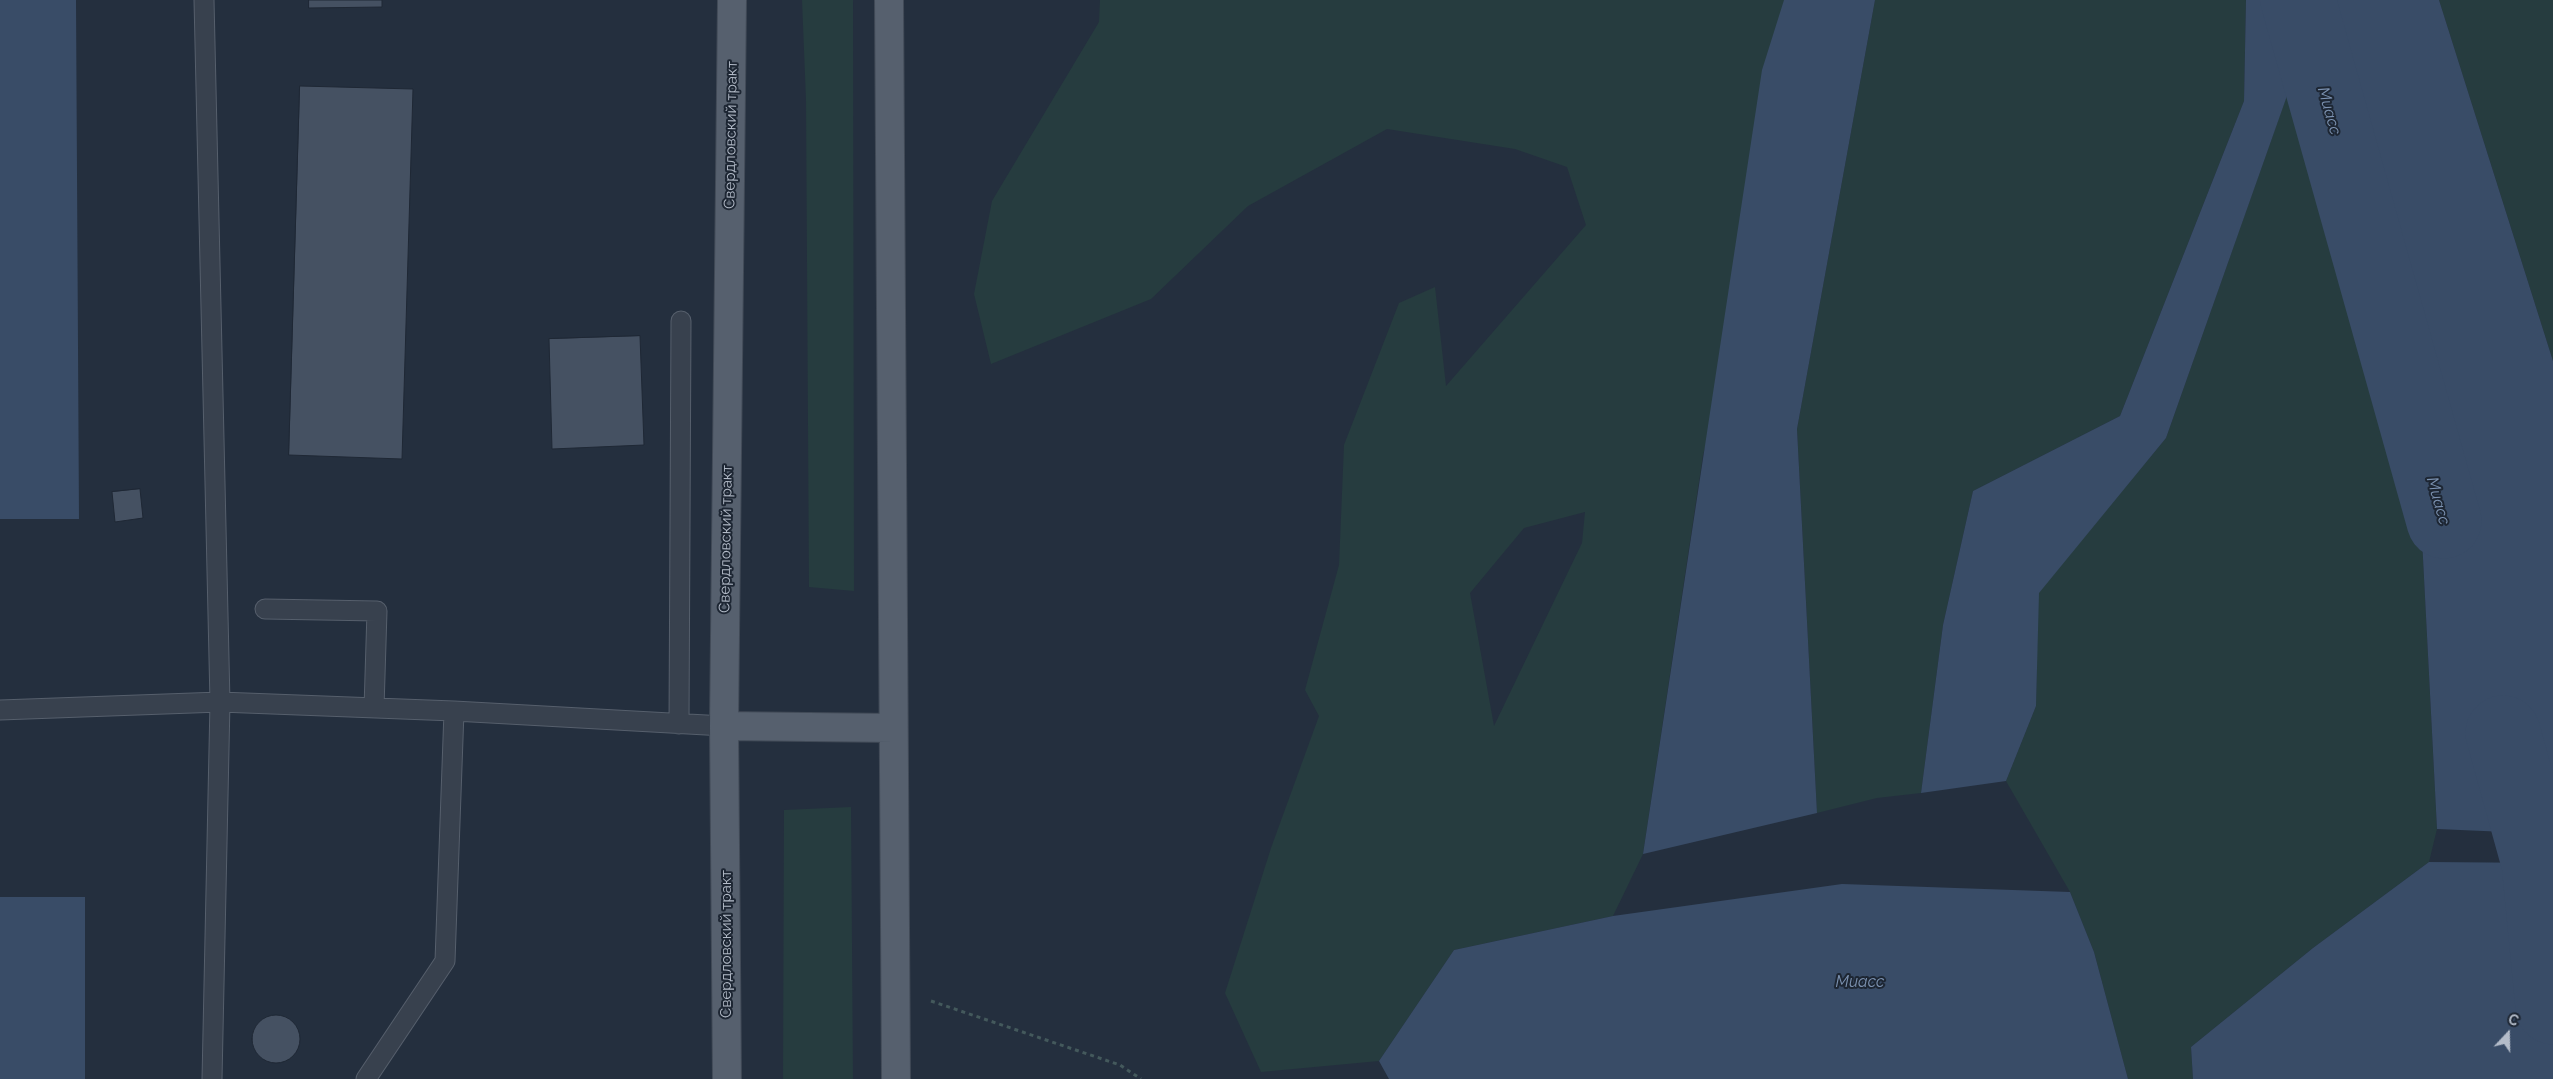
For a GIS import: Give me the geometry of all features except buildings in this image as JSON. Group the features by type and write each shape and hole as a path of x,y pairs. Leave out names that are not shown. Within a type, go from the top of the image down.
{"main road":[{"name":"Свердловский тракт","path":"727,1079 724,726 732,0"},
{"path":"889,0 892,728 896,1079"},
{"path":"724,726 892,728"}],"lane":[{"path":"204,0 220,702 212,1079"},
{"path":"680,724 681,321"},
{"path":"265,609 377,611 374,708"},
{"path":"0,710 220,702 454,711 724,726"},
{"path":"366,1079 444,961 454,711"}],"path":[{"path":"895,988 1120,1065 1141,1079"}],"green space":[{"path":"802,0 853,0 854,591 809,587 806,100"},
{"path":"1100,0 1822,0 1703,455 1643,854 1613,916 1454,950 1379,1061 1261,1072 1225,993 1271,848 1319,716 1305,690 1339,565 1344,445 1399,303 1435,287 1446,386 1586,225 1567,167 1515,149 1387,129 1248,206 1151,299 991,364 974,294 992,201 1099,22","holes":["1585,512 1582,543 1494,726 1470,593 1524,528"]},
{"path":"1875,0 2246,0 2244,101 2120,416 1973,491 1943,625 1921,793 1877,798 1817,813 1797,429"},
{"path":"2439,0 2553,0 2553,361"},
{"path":"2305,44 2413,365 2437,829 2429,862 2313,948 2191,1047 2193,1079 2128,1079 2094,952 2070,892 2006,781 2036,706 2038,593 2166,438"},
{"path":"851,807 853,1079 783,1079 784,810"}],"water":[{"path":"0,0 76,0 79,519 0,519"},
{"path":"1784,0 1875,0 1797,429 1817,813 1643,854 1762,70"},
{"path":"2246,0 2439,0 2553,361 2553,834 2437,829 2413,365 2305,45 2166,438 2039,593 2036,706 2006,781 1921,793 1943,625 1973,491 2120,416 2244,101"},
{"path":"2429,862 2553,863 2553,1079 2193,1079 2191,1047 2313,948"},
{"name":"Миасс","path":"1842,884 2070,892 2094,952 2128,1079 1389,1079 1379,1061 1454,950 1613,916"},
{"path":"0,897 85,897 85,1079 0,1079"}],"waterway":[{"name":"Миасс","path":"2298,0 2444,521"},
{"name":"Миасс","path":"2503,733 2539,863 2553,1007"}]}
